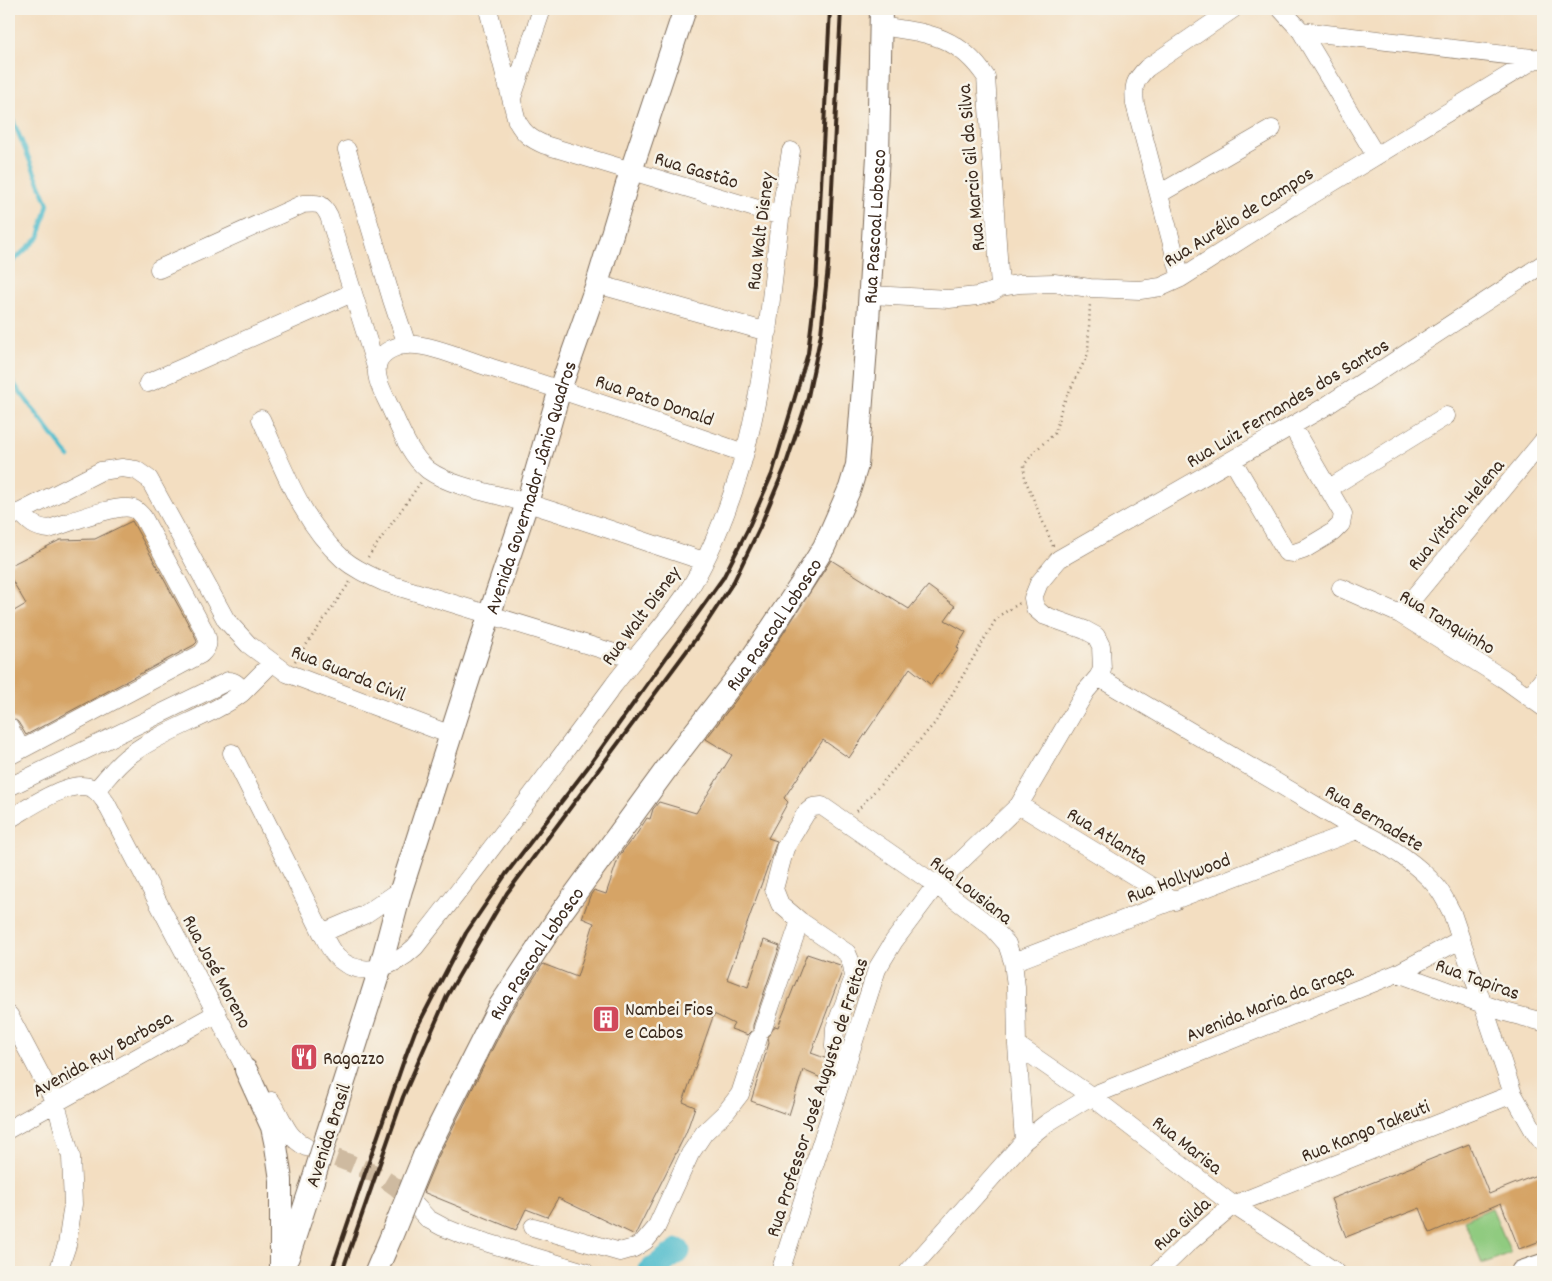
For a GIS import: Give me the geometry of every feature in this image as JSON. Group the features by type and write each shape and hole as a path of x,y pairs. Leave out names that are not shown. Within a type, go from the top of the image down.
{"main road":[{"name":"Avenida Governador Jânio Quadros","path":"380,969 401,890 527,503 560,389 597,284 631,171 685,9"},
{"name":"Rua Pascoal Lobosco","path":"376,1272 424,1156 499,1007 561,913 673,760 749,662 824,548 847,495 856,465 862,411 878,156 881,18"},
{"name":"Avenida Brasil","path":"282,1272 380,969"},
{"path":"246,1070 272,1127 276,1146 281,1180 282,1272"},
{"path":"1522,1272 1543,1265"}],"street":[{"name":"Rua Gastão","path":"488,9 517,121 522,131 530,139 780,216"},
{"path":"512,98 542,9"},
{"path":"1181,278 1135,104 1133,86 1147,68 1233,9"},
{"path":"1281,9 1301,31 1376,156"},
{"name":"Rua Marcio Gil da Silva","path":"881,18 923,32 962,49 975,61 986,77 1000,287"},
{"path":"1301,31 1540,58"},
{"name":"Rua Aurélio de Campos","path":"870,295 949,299 977,296 992,292 1000,287 1019,284 1054,283 1090,288 1140,290 1161,287 1181,278 1292,207 1540,58"},
{"path":"1159,194 1272,129"},
{"path":"347,150 407,345 392,348 381,356 376,366"},
{"name":"Rua Walt Disney","path":"380,969 396,963 415,947 515,820 685,594 715,540 732,494 751,430 768,332 780,216 791,151"},
{"path":"159,269 303,204 318,203 325,208 329,216 376,366 380,387 418,460 442,478 480,491 527,503 704,561"},
{"name":"Rua Luiz Fernandes dos Santos","path":"1054,565 1292,426 1446,329 1543,264"},
{"path":"597,284 768,332"},
{"path":"148,383 352,293"},
{"name":"Rua Pato Donald","path":"407,345 430,348 560,389 744,453"},
{"path":"1328,489 1446,416"},
{"path":"261,419 304,510 328,543 342,558 358,570 386,584 634,660"},
{"path":"1233,461 1286,552 1294,553 1302,550 1333,532 1341,524 1343,514 1292,426"},
{"name":"Rua Vitória Helena","path":"1400,614 1543,441"},
{"name":"Rua Guarda Civil","path":"14,515 101,471 122,468 136,470 149,479 226,620 248,644 287,673 451,735"},
{"path":"9,727 15,752 201,654 209,642 143,517 136,509 126,507 111,509 49,529 38,528 14,515"},
{"path":"1054,565 1039,583 1033,598 1035,608 1043,615 1085,630 1096,636 1102,646 1102,670 1098,678"},
{"name":"Rua Tanquinho","path":"1341,588 1400,614 1537,701"},
{"path":"9,819 64,788 87,787 101,796 113,770 130,755 153,740 211,712 242,693 272,663"},
{"name":"Rua Professor José Augusto de Freitas","path":"780,1272 877,969 894,941 936,886 1019,805 1086,691 1098,678"},
{"name":"Rua Bernadete","path":"1098,678 1357,830 1380,841 1417,866 1431,880 1452,913 1481,1004 1513,1094 1543,1143"},
{"path":"1537,701 1543,679"},
{"path":"9,787 228,681 237,683 242,693"},
{"path":"142,723 153,740"},
{"path":"232,753 322,933 335,955 345,963 362,968 380,969"},
{"name":"Rua José Moreno","path":"101,796 246,1070 273,1105 288,1132 296,1142 306,1148"},
{"name":"Rua Atlanta","path":"1019,805 1175,901"},
{"name":"Rua Lousiana","path":"839,1086 834,1046 835,1028 854,977 852,965 847,953 800,921 780,904 774,889 785,848 806,813 813,807 822,806 993,928 1007,944 1013,962 1016,987 1017,1045 1024,1142"},
{"name":"Rua Hollywood","path":"1013,962 1357,830"},
{"path":"322,933 364,914 401,890"},
{"path":"533,1228 620,1252 634,1248 645,1241 656,1228 690,1154 704,1133 726,1112 740,1094 800,921"},
{"name":"Avenida Maria da Graça","path":"908,1272 1024,1142 1047,1123 1091,1096 1398,973 1460,940"},
{"name":"Rua Tapiras","path":"1398,973 1481,1004 1543,1022"},
{"name":"Avenida Ruy Barbosa","path":"9,1130 217,1013"},
{"path":"9,1015 56,1104 71,1156 73,1204 67,1245 58,1272"},
{"name":"Rua Marisa","path":"1017,1045 1091,1096 1233,1205 1336,1272"},
{"name":"Rua Kango Takeuti","path":"1233,1205 1513,1094"},
{"path":"414,1204 428,1219 458,1233 585,1272"},
{"name":"Rua Gilda","path":"1158,1272 1187,1244 1233,1205"}],"path":[{"path":"1054,565 1026,479 1024,465 1036,450 1055,433 1062,406 1088,354 1090,288"},
{"path":"846,823 935,723 994,621 1015,605 1033,598"}],"green space":[{"path":"1492,1208 1511,1253 1482,1264 1464,1220"}],"building":[{"path":"132,521 197,642 26,735 9,712 9,614 26,604 9,575 9,566 60,540 95,539"},
{"name":"Nambei Fios e Cabos","path":"831,560 909,609 928,586 955,606 945,620 966,632 957,647 959,649 931,685 910,668 849,758 823,740 784,798 788,802 768,838 777,841 727,979 748,987 764,940 780,946 753,1025 753,1030 748,1035 731,1029 734,1024 714,1014 683,1102 695,1107 686,1133 635,1235 558,1198 547,1217 526,1209 516,1230 423,1192 436,1161 510,1014 543,964 577,977 594,923 582,918 594,890 606,894 619,856 632,841 647,818 650,819 653,809 659,802 696,813 732,755 706,739 760,669"},
{"path":"807,954 840,965 842,972 811,1053 825,1058 826,1066 821,1078 803,1070 789,1115 751,1101 769,1043 768,1037 775,1026 778,1027"},
{"path":"1469,1144 1489,1194 1539,1174 1543,1186 1543,1240 1519,1249 1501,1203 1430,1233 1420,1208 1346,1237 1331,1199"}],"waterway":[{"path":"9,111 48,204 39,237 9,265"},
{"path":"9,377 69,457"},
{"path":"649,1272 678,1251"}],"tunnel":[{"path":"311,1149 377,1175 397,1188 414,1204"}],"railway":[{"path":"331,1272 415,1031 466,933 506,874 588,767 723,578 747,531 772,474 808,353 816,285 830,9"},
{"path":"342,1272 403,1097 447,996 507,893 700,633 734,581 760,527 785,467 807,401 821,334 828,267 841,9"}],"place":[{"name":"Nambei Fios e Cabos","path":"606,1019"},
{"name":"Ragazzo","path":"304,1057"}]}
